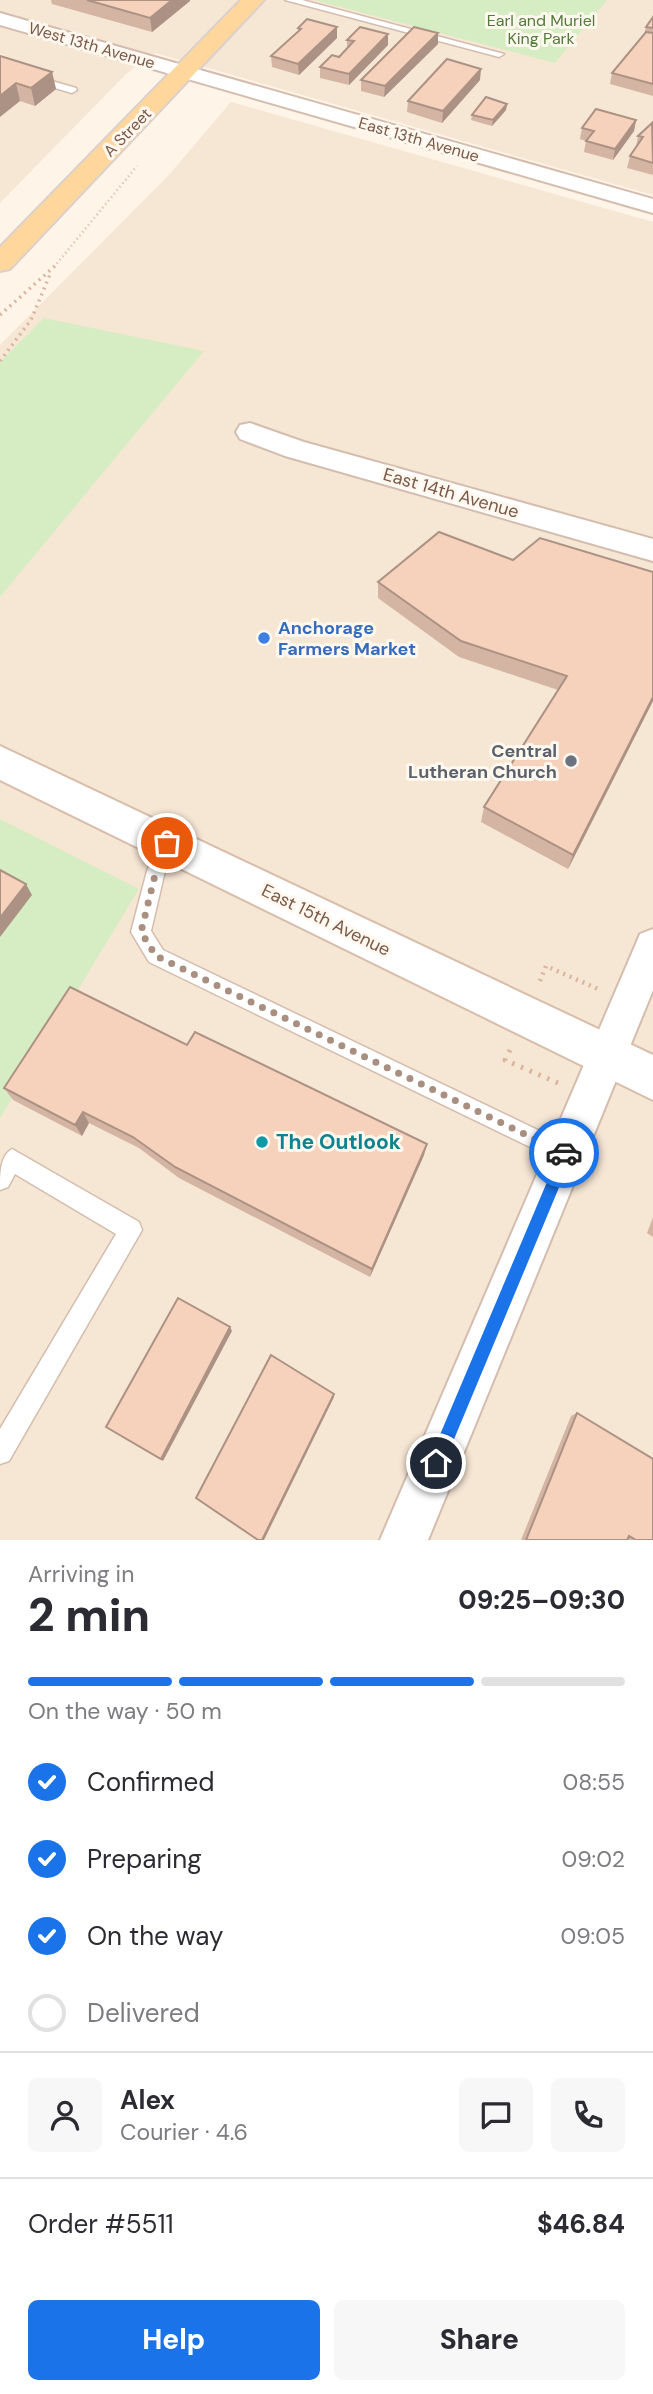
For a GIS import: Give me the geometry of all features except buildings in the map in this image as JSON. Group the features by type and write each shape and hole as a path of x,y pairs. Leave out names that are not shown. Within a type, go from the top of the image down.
{"main road":[{"name":"A Street","path":"0,262 253,0"},
{"name":"East 15th Avenue","path":"0,762 653,1078"}],"street":[{"name":"West 13th Avenue","path":"4,24 185,72"},
{"name":"East 13th Avenue","path":"185,72 653,206"},
{"name":"East 14th Avenue","path":"250,432 295,449 653,550"},
{"path":"404,1540 653,946"}],"lane":[{"path":"290,0 499,54"},
{"path":"0,69 72,90"},
{"path":"167,843 156,871 141,932 156,956 566,1154"},
{"path":"0,1179 12,1160 131,1230 0,1452"}],"path":[{"path":"0,315 51,271 137,166"},
{"path":"0,361 31,320 51,271"}],"shaded area":[{"path":"0,0 653,0 653,195 155,53 126,74 0,203"},
{"path":"231,102 653,222 653,1540 0,1540 0,345 168,176"}],"green space":[{"name":"Earl and Muriel King Park","path":"314,0 607,0 555,63"},
{"path":"44,318 204,351 0,597 0,362"},
{"path":"0,819 139,889 0,1118"}],"way so far":[{"path":"167,843 156,871 141,932 156,956 564,1153"}],"place":[{"name":"Anchorage Farmers Market","path":"264,638"},
{"name":"Central Lutheran Church","path":"571,761"},
{"name":"The Outlook","path":"262,1142"}],"route":[{"path":"436,1463 566,1154 564,1153"}]}
